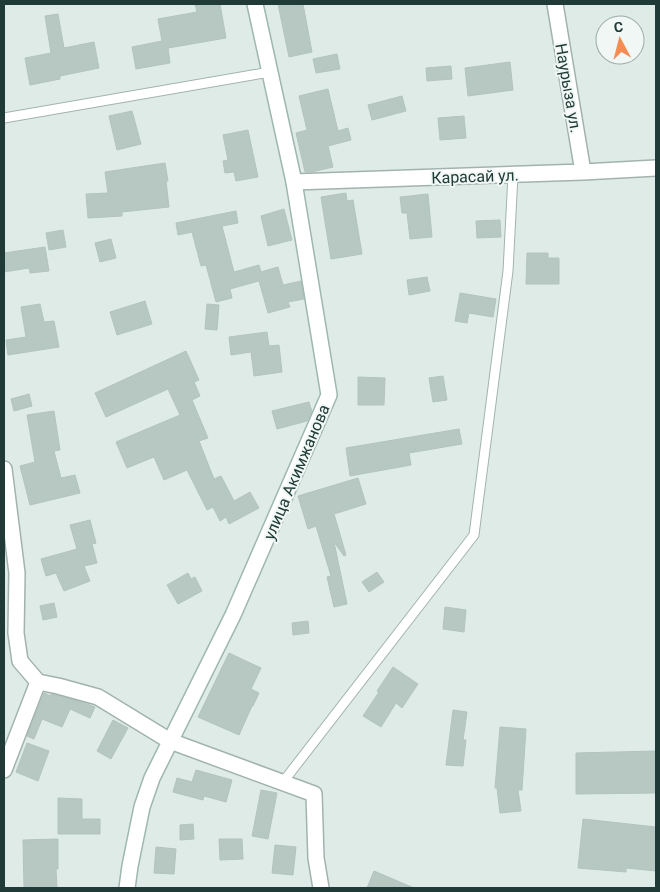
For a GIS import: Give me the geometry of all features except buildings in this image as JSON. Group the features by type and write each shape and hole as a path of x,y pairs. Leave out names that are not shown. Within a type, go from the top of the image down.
{"street":[{"name":"улица Акимжанова","path":"127,888 142,807 152,778 234,615 329,395 294,182 255,4"},
{"name":"Наурыза ул.","path":"555,4 583,172"},
{"name":"Карасай ул.","path":"294,182 656,168"},
{"path":"4,469 17,573 16,633 20,661 38,682 98,697 170,741 314,794 316,858 322,888"},
{"path":"4,770 38,682"}],"lane":[{"path":"4,118 270,72"},
{"path":"282,782 474,535 508,272 513,175"}]}
